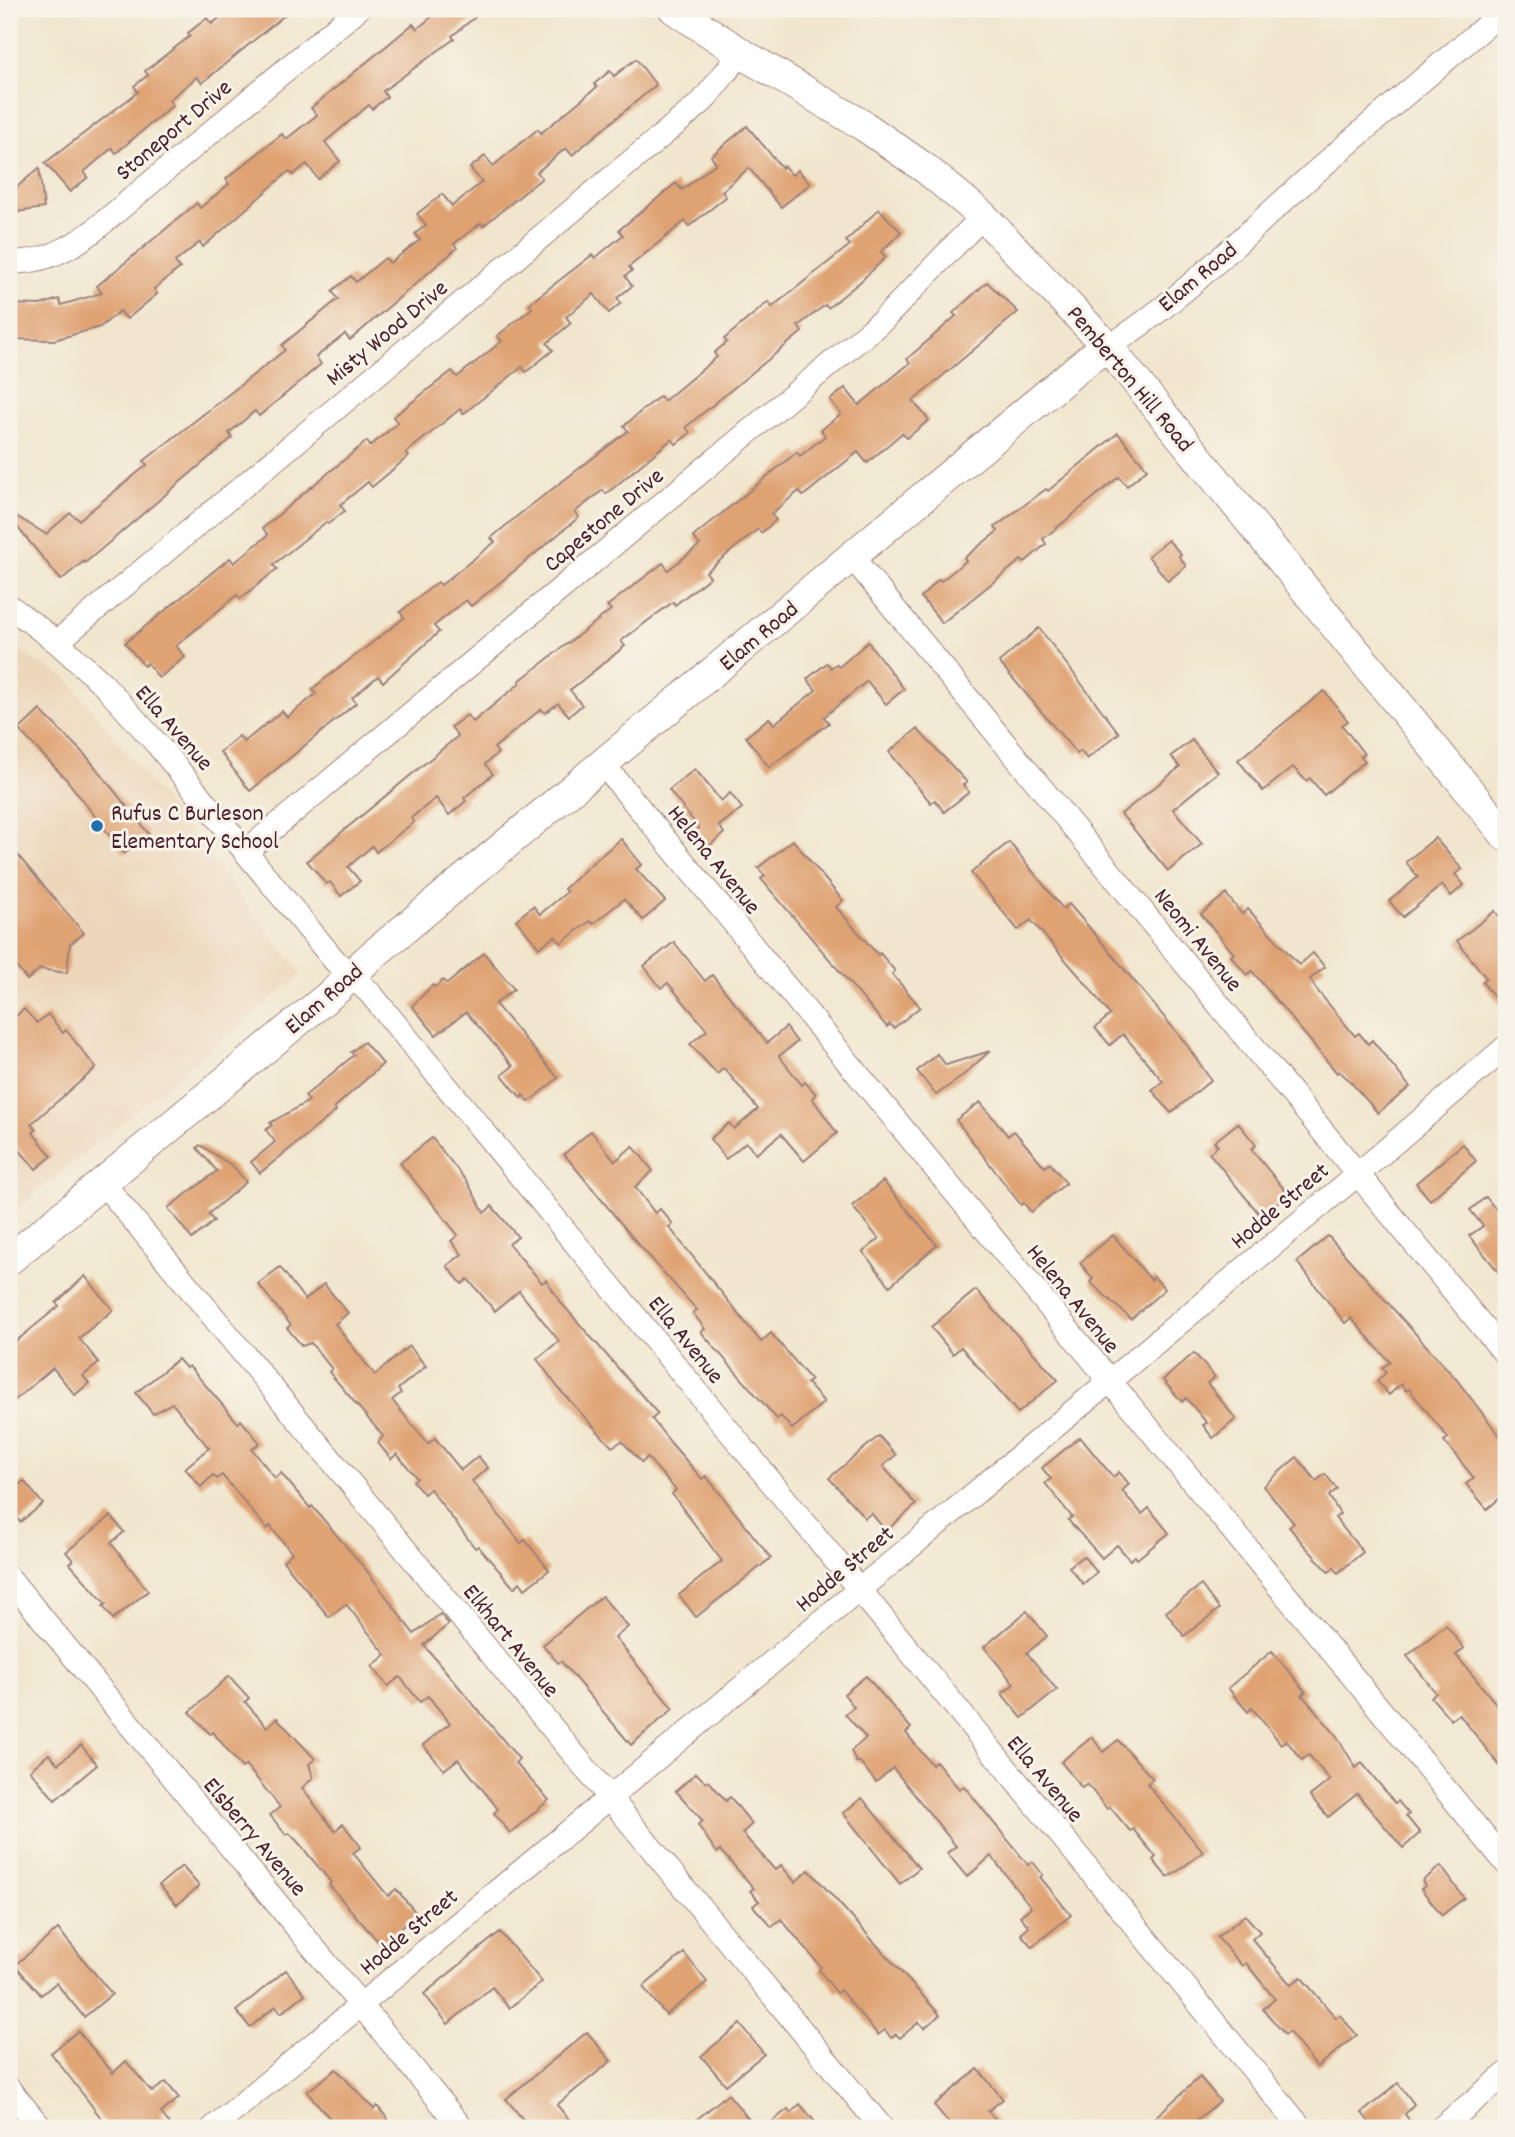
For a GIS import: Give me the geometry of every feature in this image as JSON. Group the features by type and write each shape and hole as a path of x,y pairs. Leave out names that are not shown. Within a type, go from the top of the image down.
{"street":[{"name":"Stoneport Drive","path":"9,261 19,262 66,250 75,244 358,9"},
{"name":"Pemberton Hill Road","path":"674,9 741,53 864,126 926,169 983,216 1108,347 1506,836"},
{"name":"Elam Road","path":"9,1260 1089,359 1128,335 1218,260 1361,131 1506,9"},
{"name":"Misty Wood Drive","path":"57,642 702,102 741,53"},
{"name":"Capestone Drive","path":"245,852 883,320 983,216"},
{"name":"Neomi Avenue","path":"852,557 1506,1355"},
{"name":"Ella Avenue","path":"9,606 57,642 102,683 157,744 335,961 370,993 1301,2128"},
{"name":"Helena Avenue","path":"603,765 1506,1863"},
{"name":"Hodde Street","path":"213,2128 1358,1174 1506,1046"},
{"name":"Elkhart Avenue","path":"103,1183 882,2128"},
{"name":"Elsberry Avenue","path":"9,1578 462,2128"},
{"path":"1441,2128 1506,2074"},
{"path":"9,2089 41,2128"}],"shaded area":[{"name":"Rufus C Burleson Elementary School","path":"9,646 67,678 302,974 9,1216"}],"building":[{"path":"230,9 292,9 202,83 197,77 169,100 173,105 116,153 112,148 84,172 88,177 70,192 45,163 138,92 134,86 148,75 145,71 190,36 188,33 207,18 212,24"},
{"path":"441,9 485,9 452,36 454,39 383,91 387,97 372,109 369,105 325,142 340,161 318,179 307,164 293,175 289,171 203,247 200,242 175,262 180,268 154,289 157,294 127,319 120,311 100,327 54,340 9,339 9,304 40,305 59,299 61,305 102,293 97,286 197,203 200,208 229,184 226,179 282,134 286,139 317,115 311,108 413,24 417,29"},
{"path":"636,59 656,85 572,155 566,148 537,172 542,178 483,226 481,223 454,244 457,248 350,340 345,334 316,357 321,364 259,416 255,411 229,433 232,438 85,563 84,561 61,580 9,517 9,512 46,534 70,513 79,520 147,465 144,461 285,350 282,345 338,299 332,291 351,276 356,282 385,258 390,263 420,240 415,234 426,225 417,214 442,194 452,206 482,182 470,168 485,156 493,166 538,129 541,133 597,87 594,84 610,71 614,76"},
{"path":"747,126 782,168 784,166 792,175 798,170 810,184 781,207 749,168 722,191 726,197 689,226 685,221 629,267 632,271 625,276 632,286 617,298 621,303 609,313 594,294 566,317 571,323 547,343 553,350 526,372 522,367 463,414 460,409 406,453 409,456 372,487 368,482 340,505 345,511 328,524 326,522 273,565 277,569 240,599 237,595 176,646 185,657 159,678 147,663 144,666 125,643 230,558 234,563 268,535 263,528 367,441 370,446 398,423 393,417 452,371 457,377 502,341 497,336 532,308 529,304 592,255 595,258 623,235 619,230 676,183 682,190 716,163 711,156"},
{"path":"39,168 44,208 9,213 9,194"},
{"path":"879,209 901,232 881,252 886,257 861,281 828,308 825,305 798,326 802,332 686,427 690,433 676,444 672,439 606,494 603,490 575,512 579,517 471,606 466,600 434,626 439,632 383,682 378,676 352,698 356,703 250,791 220,752 239,736 244,742 282,711 287,717 316,694 312,689 404,618 400,612 438,582 441,585 495,542 491,538 628,431 624,426 660,396 664,401 717,357 714,353 727,342 724,339 768,302 772,307 850,245 846,241"},
{"path":"987,282 1018,312 913,401 929,420 907,438 902,433 867,463 858,452 803,496 799,491 771,514 776,520 761,533 758,529 706,572 710,577 675,605 673,602 621,641 625,646 570,690 582,705 569,716 558,703 545,713 541,709 494,748 498,753 485,764 493,774 464,798 466,801 449,815 436,798 411,818 414,822 376,852 372,846 348,867 360,881 341,896 330,882 326,884 307,861 458,736 451,727 467,715 473,722 520,683 519,681 611,610 607,606 663,563 668,570 700,545 693,537 797,452 800,456 825,436 821,430 841,414 830,400 845,388 859,405 910,363 907,359 956,316 953,313"},
{"path":"1118,433 1147,469 1127,486 1119,477 1043,539 1046,544 1024,563 1021,560 942,623 921,597 998,531 995,527 1046,489 1048,491"},
{"path":"1168,540 1181,554 1179,556 1186,566 1168,581 1148,556"},
{"path":"1039,628 1119,733 1087,759 1081,751 1077,754 999,662"},
{"path":"868,642 904,689 886,704 867,681 824,717 829,723 769,767 746,737 769,718 774,724 816,690 807,679 827,663 831,668 836,664 839,667"},
{"path":"1324,691 1348,721 1342,725 1364,754 1361,756 1365,761 1324,795 1310,778 1306,781 1293,767 1263,791 1238,760"},
{"path":"40,710 88,758 149,834 124,854 66,779 19,730"},
{"path":"917,729 967,782 963,785 969,792 944,812 935,800 931,803 889,752"},
{"path":"1192,740 1218,772 1173,809 1202,844 1168,871 1121,814 1180,767 1171,756"},
{"path":"695,769 721,801 730,793 742,808 719,826 724,833 708,847 695,831 699,828 669,790"},
{"path":"1435,838 1462,869 1455,874 1464,885 1451,896 1442,885 1403,917 1389,901 1418,877 1406,862"},
{"path":"621,839 642,865 636,869 665,901 643,920 624,899 593,924 590,921 561,943 555,936 539,948 516,920 533,906 540,914 567,892 564,889"},
{"path":"793,840 843,901 836,907 878,955 880,953 895,971 892,974 920,1007 894,1028 890,1024 887,1027 761,879 765,876 758,868"},
{"path":"1009,842 1063,909 1069,904 1100,940 1184,1041 1211,1080 1171,1113 1152,1090 1163,1081 1123,1034 1110,1045 1095,1028 1110,1015 1088,986 1031,920 1018,930 971,873"},
{"path":"9,845 84,933 70,944 67,973 40,969 27,980 9,958"},
{"path":"1226,894 1242,914 1248,909 1299,965 1313,953 1325,967 1310,979 1316,989 1355,1036 1359,1033 1368,1044 1372,1040 1410,1087 1378,1113 1348,1079 1339,1071 1337,1073 1252,971 1247,975 1231,956 1234,954 1201,914"},
{"path":"1495,911 1506,925 1506,1011 1482,982 1486,978 1457,941"},
{"path":"674,942 705,981 712,975 767,1043 786,1027 797,1042 779,1056 802,1085 805,1082 816,1094 812,1098 837,1133 804,1161 781,1134 756,1154 746,1142 726,1159 710,1139 729,1123 734,1129 758,1109 724,1068 717,1074 690,1044 707,1030 668,983 661,988 644,966"},
{"path":"484,953 514,989 495,1004 558,1078 529,1102 523,1095 521,1098 502,1075 513,1066 466,1012 436,1035 412,1006 433,985 435,987 443,980 447,984"},
{"path":"24,1009 37,1023 48,1014 63,1033 66,1030 96,1068 31,1124 36,1130 33,1133 52,1156 36,1169 16,1146 9,1152 9,1022"},
{"path":"364,1042 383,1064 334,1108 336,1111 260,1173 251,1162 275,1142 266,1130 272,1125 270,1123 309,1101 305,1096 354,1055 351,1052"},
{"path":"990,1051 936,1095 917,1071 937,1054 946,1065"},
{"path":"980,1102 1008,1136 1014,1131 1045,1167 1050,1163 1066,1183 1031,1212 1024,1203 1021,1205 956,1120"},
{"path":"1238,1123 1256,1145 1251,1149 1288,1194 1261,1216 1209,1153 1218,1146 1214,1142"},
{"path":"591,1131 615,1161 633,1146 653,1171 635,1187 655,1213 660,1209 673,1224 669,1227 761,1342 771,1333 811,1380 807,1383 824,1402 792,1429 781,1416 777,1419 701,1332 705,1329 693,1313 697,1310 564,1154"},
{"path":"432,1138 468,1183 484,1213 492,1206 518,1237 509,1244 542,1283 546,1280 562,1304 658,1414 652,1419 702,1479 706,1476 771,1558 696,1617 679,1595 722,1561 672,1494 676,1490 647,1457 642,1463 622,1441 612,1447 560,1390 537,1359 559,1341 519,1291 495,1311 468,1279 462,1284 447,1266 462,1254 451,1241 458,1235 400,1163"},
{"path":"1463,1144 1476,1161 1430,1200 1416,1183"},
{"path":"200,1145 234,1167 246,1182 208,1214 214,1221 192,1239 168,1208 217,1171 197,1148"},
{"path":"883,1181 937,1245 890,1286 863,1252 879,1239 852,1206"},
{"path":"1486,1197 1498,1212 1506,1205 1506,1281 1469,1236 1483,1226 1470,1210"},
{"path":"1113,1235 1151,1280 1154,1277 1165,1289 1131,1319 1090,1282 1093,1279 1080,1263"},
{"path":"1328,1236 1456,1379 1506,1444 1506,1493 1487,1509 1466,1484 1474,1478 1444,1441 1448,1438 1409,1389 1406,1391 1401,1384 1389,1395 1377,1381 1386,1373 1382,1368 1390,1362 1351,1318 1345,1323 1297,1262"},
{"path":"280,1267 305,1300 324,1284 348,1313 335,1324 375,1375 409,1346 426,1366 398,1389 401,1393 392,1400 428,1444 435,1438 461,1470 478,1456 488,1468 472,1481 521,1543 525,1540 549,1570 525,1589 520,1582 514,1588 478,1546 475,1548 430,1489 424,1494 413,1481 417,1478 397,1454 391,1459 378,1443 383,1436 329,1372 332,1369 311,1343 302,1346 287,1328 291,1325 258,1284"},
{"path":"85,1276 113,1310 79,1338 99,1363 83,1376 89,1383 75,1395 53,1368 9,1405 9,1347 59,1306 56,1303"},
{"path":"976,1290 1058,1380 1018,1413 961,1347 953,1354 931,1327"},
{"path":"1194,1353 1215,1377 1207,1383 1236,1419 1213,1438 1203,1425 1207,1423 1186,1398 1182,1402 1163,1380"},
{"path":"178,1359 186,1368 189,1366 238,1423 241,1420 260,1443 252,1449 275,1478 281,1473 310,1508 312,1506 368,1572 414,1634 440,1614 449,1624 424,1645 519,1759 515,1763 549,1800 510,1833 494,1813 498,1809 458,1759 444,1770 423,1745 450,1723 428,1696 420,1702 400,1677 388,1686 372,1666 386,1655 346,1604 329,1617 283,1561 292,1553 270,1526 267,1529 222,1475 217,1479 213,1475 201,1487 185,1468 209,1448 172,1403 153,1414 136,1393"},
{"path":"879,1436 896,1455 883,1466 916,1505 886,1531 871,1513 865,1518 829,1478"},
{"path":"1080,1437 1113,1477 1119,1472 1129,1484 1122,1491 1142,1514 1149,1508 1169,1533 1137,1559 1135,1556 1130,1560 1117,1545 1102,1558 1068,1520 1072,1517 1045,1483 1051,1479 1042,1468"},
{"path":"1297,1457 1316,1481 1325,1474 1337,1489 1329,1496 1340,1514 1335,1518 1363,1552 1338,1573 1334,1567 1329,1572 1303,1544 1289,1527 1294,1523 1263,1486"},
{"path":"24,1481 43,1504 20,1522 9,1507 9,1493"},
{"path":"111,1516 124,1532 111,1543 148,1591 113,1619 103,1606 106,1604 69,1563 73,1560 66,1552"},
{"path":"1083,1556 1097,1572 1083,1584 1069,1567"},
{"path":"1201,1585 1219,1609 1184,1636 1166,1612"},
{"path":"602,1596 628,1627 615,1638 673,1709 631,1745 561,1661 558,1663 543,1645"},
{"path":"1027,1611 1047,1636 1027,1653 1057,1690 1022,1718 1002,1694 1014,1684 984,1647"},
{"path":"1446,1625 1464,1648 1456,1655 1497,1705 1506,1697 1506,1774 1459,1714 1451,1720 1431,1697 1436,1693 1407,1656"},
{"path":"1272,1651 1306,1692 1302,1695 1336,1735 1356,1768 1362,1763 1395,1803 1398,1801 1409,1814 1406,1816 1420,1833 1403,1848 1357,1794 1328,1817 1310,1796 1330,1780 1309,1755 1302,1760 1286,1740 1281,1744 1252,1708 1248,1712 1228,1688"},
{"path":"229,1676 249,1698 245,1702 267,1727 277,1718 315,1759 309,1764 313,1778 302,1788 335,1831 343,1824 361,1847 353,1853 388,1896 396,1889 417,1914 381,1945 329,1885 331,1882 297,1841 289,1833 286,1835 270,1815 280,1807 246,1765 242,1768 213,1732 210,1734 190,1712"},
{"path":"866,1676 911,1728 906,1733 932,1765 936,1761 959,1789 964,1786 1028,1865 1033,1862 1043,1875 1040,1877 1071,1915 1032,1947 1021,1934 1029,1927 1020,1916 1031,1907 991,1856 967,1877 947,1853 956,1846 893,1768 876,1782 860,1762 856,1762 851,1751 866,1738 845,1714 854,1707 844,1694"},
{"path":"1092,1737 1103,1752 1118,1740 1153,1779 1147,1784 1203,1852 1167,1877 1153,1860 1156,1857 1133,1829 1130,1831 1110,1807 1107,1809 1087,1784 1082,1788 1061,1762"},
{"path":"81,1745 97,1765 55,1800 30,1770 49,1754 58,1764"},
{"path":"696,1773 706,1783 709,1781 726,1801 730,1797 752,1824 742,1833 775,1870 781,1865 795,1882 809,1870 940,2015 924,2028 919,2022 900,2038 896,2034 891,2038 885,2030 878,2035 840,1990 837,1993 819,1970 821,1967 781,1919 772,1927 753,1906 759,1901 750,1891 754,1888 720,1850 717,1853 698,1825 703,1821 676,1791"},
{"path":"862,1798 919,1868 900,1884 843,1813"},
{"path":"182,1866 199,1886 177,1905 159,1885"},
{"path":"1441,1866 1464,1898 1442,1915 1421,1889 1425,1886 1422,1881"},
{"path":"1245,1915 1260,1932 1252,1939 1291,1985 1301,1977 1336,2018 1340,2015 1357,2035 1317,2067 1289,2032 1285,2035 1263,2009 1275,1999 1246,1963 1242,1966 1217,1937"},
{"path":"58,1929 112,1994 84,2017 56,1983 41,1995 15,1965"},
{"path":"500,1932 542,1982 509,2008 492,1987 448,2024 424,1994"},
{"path":"684,1953 707,1982 666,2015 643,1987"},
{"path":"286,1970 305,1994 281,2013 276,2006 250,2027 236,2011"},
{"path":"740,2024 764,2054 726,2085 701,2056"},
{"path":"78,2031 113,2073 126,2061 152,2092 166,2082 179,2098 161,2113 173,2128 109,2128 51,2053"},
{"path":"587,2032 611,2061 557,2105 576,2128 530,2128 506,2099"},
{"path":"336,2069 374,2109 377,2106 388,2119 377,2128 338,2128 307,2092"},
{"path":"978,2069 1003,2099 988,2111 1002,2128 953,2128 934,2105"},
{"path":"1200,2077 1220,2101 1187,2128 1143,2128"},
{"path":"1398,2083 1414,2104 1405,2114 1409,2120 1398,2128 1374,2128 1362,2113"},
{"path":"728,2094 756,2128 686,2128"},
{"path":"800,2104 820,2128 764,2128 788,2109 791,2113"}],"place":[{"name":"Rufus C Burleson Elementary School","path":"97,826"}]}
